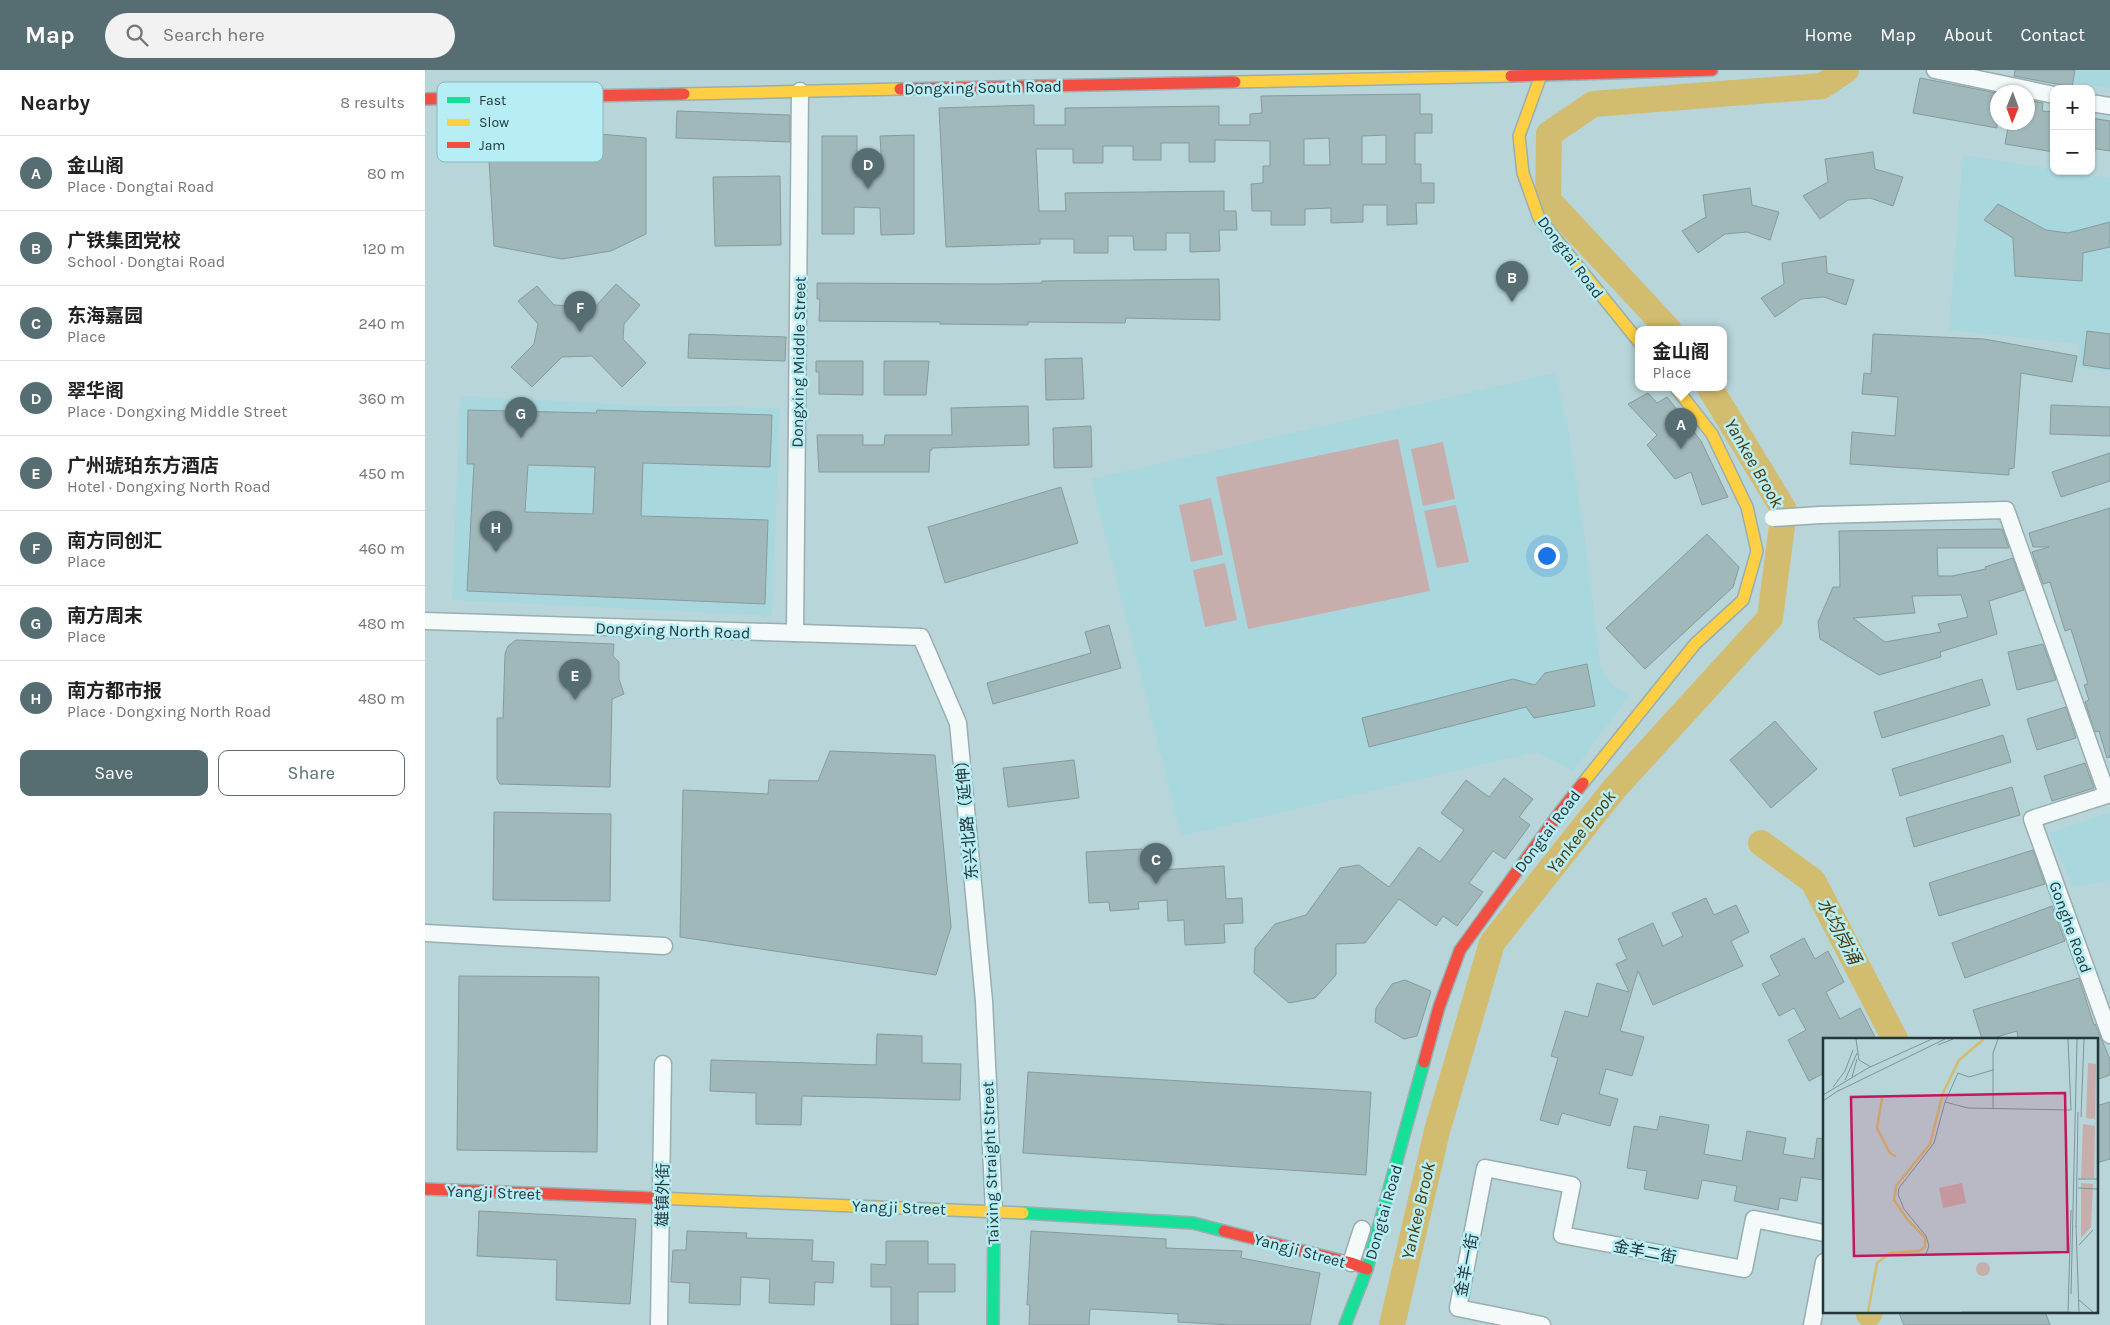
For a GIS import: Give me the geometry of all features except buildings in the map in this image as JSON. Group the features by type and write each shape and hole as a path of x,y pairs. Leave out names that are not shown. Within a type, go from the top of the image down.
{"street":[{"name":"Dongxing South Road","path":"603,96 1541,72 1682,73 1712,70"},
{"path":"1936,71 2050,94"},
{"name":"Dongtai Road","path":"1541,72 1519,136 1523,173 1539,218 1635,337"},
{"name":"Dongxing Middle Street","path":"795,633 800,92"},
{"path":"2095,103 2110,106"},
{"name":"Dongtai Road","path":"1345,1325 1367,1269 1439,1008 1460,950 1560,812 1695,644 1743,600 1757,550 1747,507 1713,434 1678,391"},
{"path":"1750,519 1820,515 2006,510 2108,794"},
{"name":"Dongxing North Road","path":"425,621 921,637"},
{"name":"东兴北路（延伸）","path":"921,637 957,723 983,1002"},
{"name":"Gonghe Road","path":"2108,794 2032,819 2110,1035"},
{"path":"425,933 664,946"},
{"name":"Taixing Straight Street","path":"983,1002 994,1211 993,1325"},
{"name":"雄镇外街","path":"659,1325 663,1064"},
{"name":"金羊二街","path":"1485,1168 1572,1185 1562,1235 1744,1269 1754,1219 1823,1233"},
{"name":"金羊一街","path":"1485,1168 1458,1308 1542,1325"},
{"name":"Yangji Street","path":"425,1189 994,1211 1193,1223 1351,1263 1367,1269"},
{"path":"1351,1263 1362,1229"},
{"path":"1812,1325 1823,1267"}],"shaded area":[{"path":"2008,70 2110,70 2110,88"},
{"path":"1963,155 2050,168 2050,175 2091,175 2110,178 2110,372 2080,368 2078,344 1949,330"},
{"path":"1555,373 1568,428 1586,544 1600,663 1605,677 1617,688 1631,694 1573,771 1536,752 1181,836 1091,479"},
{"path":"460,396 651,406 780,408 772,616 452,600"},
{"path":"1398,439 1430,591 1248,629 1216,477"},
{"path":"1443,442 1455,499 1423,506 1411,449"},
{"path":"1211,498 1223,555 1191,562 1179,505"},
{"path":"1456,505 1469,562 1437,568 1424,511"},
{"path":"1225,563 1237,620 1205,627 1193,570"},
{"path":"2110,812 2110,880 2074,888 2049,833"}],"waterway":[{"name":"Yankee Brook","path":"1665,326 1548,200 1549,134 1593,104 1822,86 1846,70"},
{"name":"Yankee Brook","path":"1392,1325 1437,1131 1492,943 1614,789 1770,618 1784,510 1712,391"},
{"name":"水均岗涌","path":"1761,843 1813,881 1894,1038"}],"traffic: fast":[{"path":"1345,1325 1367,1269 1424,1062"},
{"path":"993,1325 994,1211"},
{"path":"1023,1213 1193,1223 1224,1231"}],"traffic: slow":[{"path":"1541,75 1519,136 1523,173 1539,218 1635,337"},
{"path":"1235,82 1511,76"},
{"path":"684,94 900,89"},
{"path":"1583,783 1695,644 1743,600 1757,551 1747,507 1712,434 1678,391"},
{"path":"655,1198 1023,1213"}],"traffic: jam":[{"path":"1511,76 1712,70"},
{"path":"900,89 1235,82"},
{"path":"603,96 684,94"},
{"path":"425,99 437,99"},
{"path":"1424,1062 1439,1007 1460,950 1583,783"},
{"path":"425,1189 655,1198"},
{"path":"1224,1231 1351,1263 1367,1269"}],"place":[{"name":"翠华阁","path":"868,189"},
{"name":"广铁集团党校","path":"1512,302"},
{"name":"南方同创汇","path":"580,332"},
{"name":"南方周末","path":"521,438"},
{"name":"金山阁","path":"1681,449"},
{"name":"南方都市报","path":"496,552"},
{"name":"广州琥珀东方酒店","path":"575,700"},
{"name":"东海嘉园","path":"1156,884"}]}
